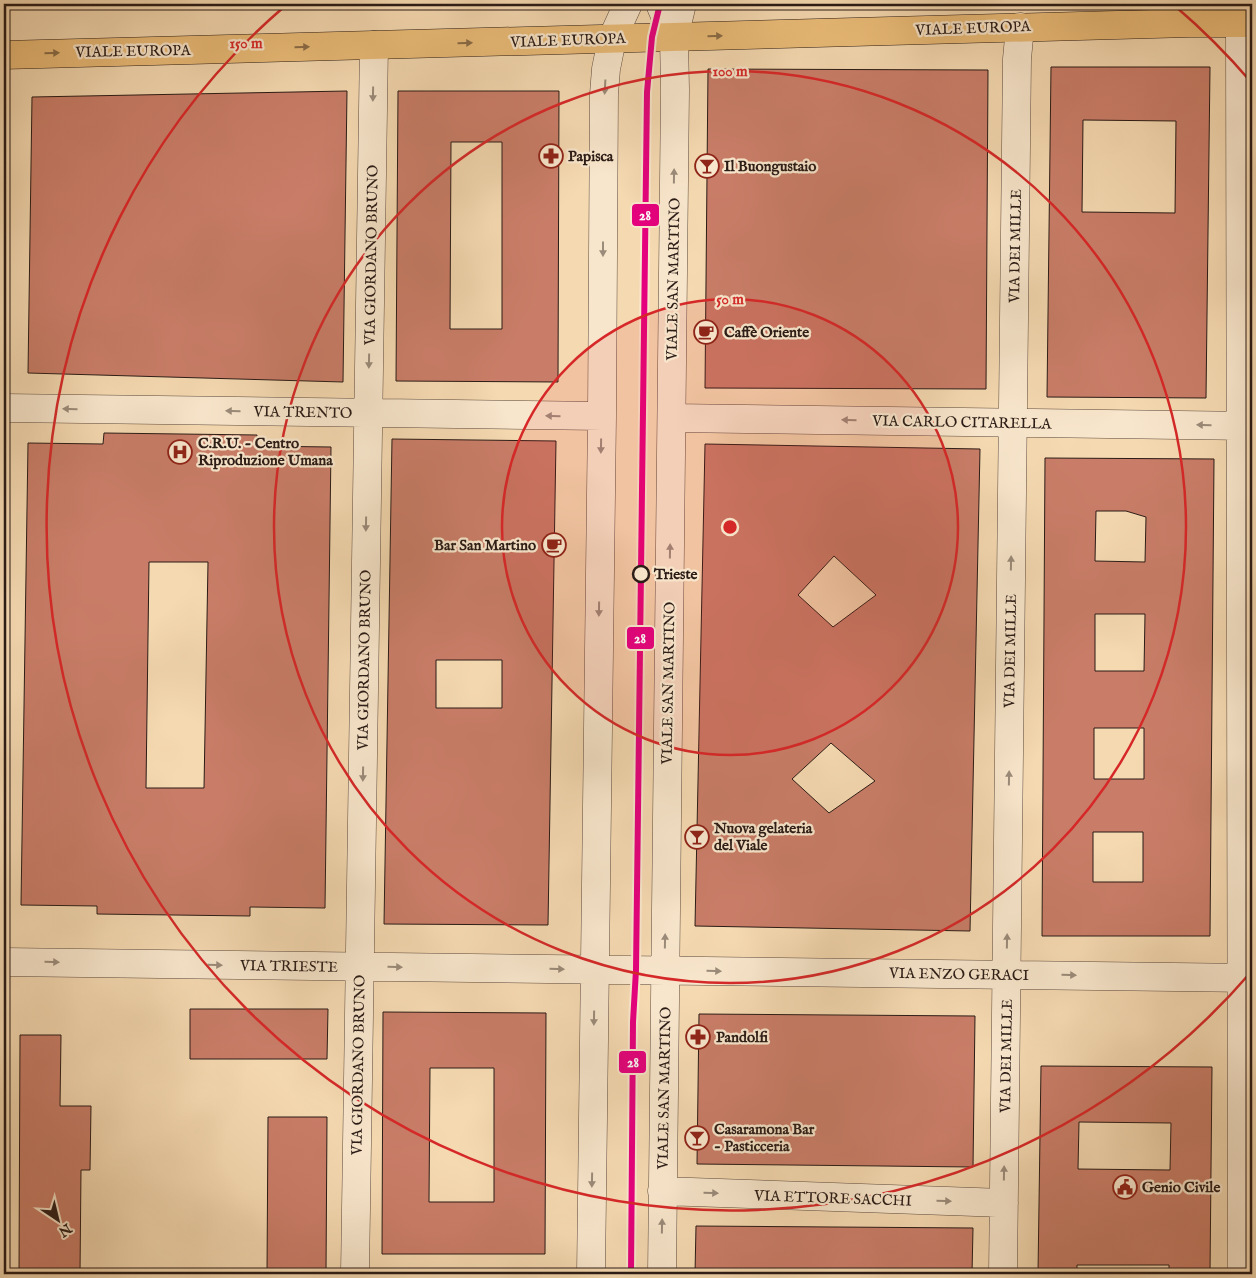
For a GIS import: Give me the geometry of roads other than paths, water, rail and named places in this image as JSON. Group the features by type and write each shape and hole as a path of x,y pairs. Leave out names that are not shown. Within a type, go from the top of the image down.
{"main road":[{"name":"VIALE EUROPA","path":"4,54 1020,27 1189,23 1246,24"}],"street":[{"path":"591,1274 602,416 604,94 606,69 612,38 628,4"},
{"path":"660,4 674,37"},
{"name":"VIALE SAN MARTINO","path":"662,1274 672,418 674,37 682,4"},
{"path":"1242,1274 1247,978 1246,24"},
{"name":"VIA DEI MILLE","path":"1003,1274 1017,59 1020,27"},
{"name":"VIA GIORDANO BRUNO","path":"355,1274 374,45"},
{"name":"VIA TRENTO","path":"4,408 602,416"},
{"name":"VIA CARLO CITARELLA","path":"672,418 1246,426"},
{"name":"VIA TRIESTE","path":"4,962 665,970"},
{"name":"VIA ENZO GERACI","path":"665,970 1247,978"},
{"name":"VIA ETTORE SACCHI","path":"662,1192 1004,1204"}],"place":[{"name":"Papisca","path":"551,156"},
{"name":"Il Buongustaio","path":"707,166"},
{"name":"Caffè Oriente","path":"706,332"},
{"name":"C.R.U. - Centro Riproduzione Umana","path":"180,452"},
{"name":"Bar San Martino","path":"554,545"},
{"name":"Trieste","path":"641,574"},
{"name":"Nuova gelateria del Viale","path":"697,837"},
{"name":"Pandolfi","path":"698,1037"},
{"name":"Casaramona Bar - Pasticceria","path":"697,1138"},
{"name":"Genio Civile","path":"1125,1187"}]}
